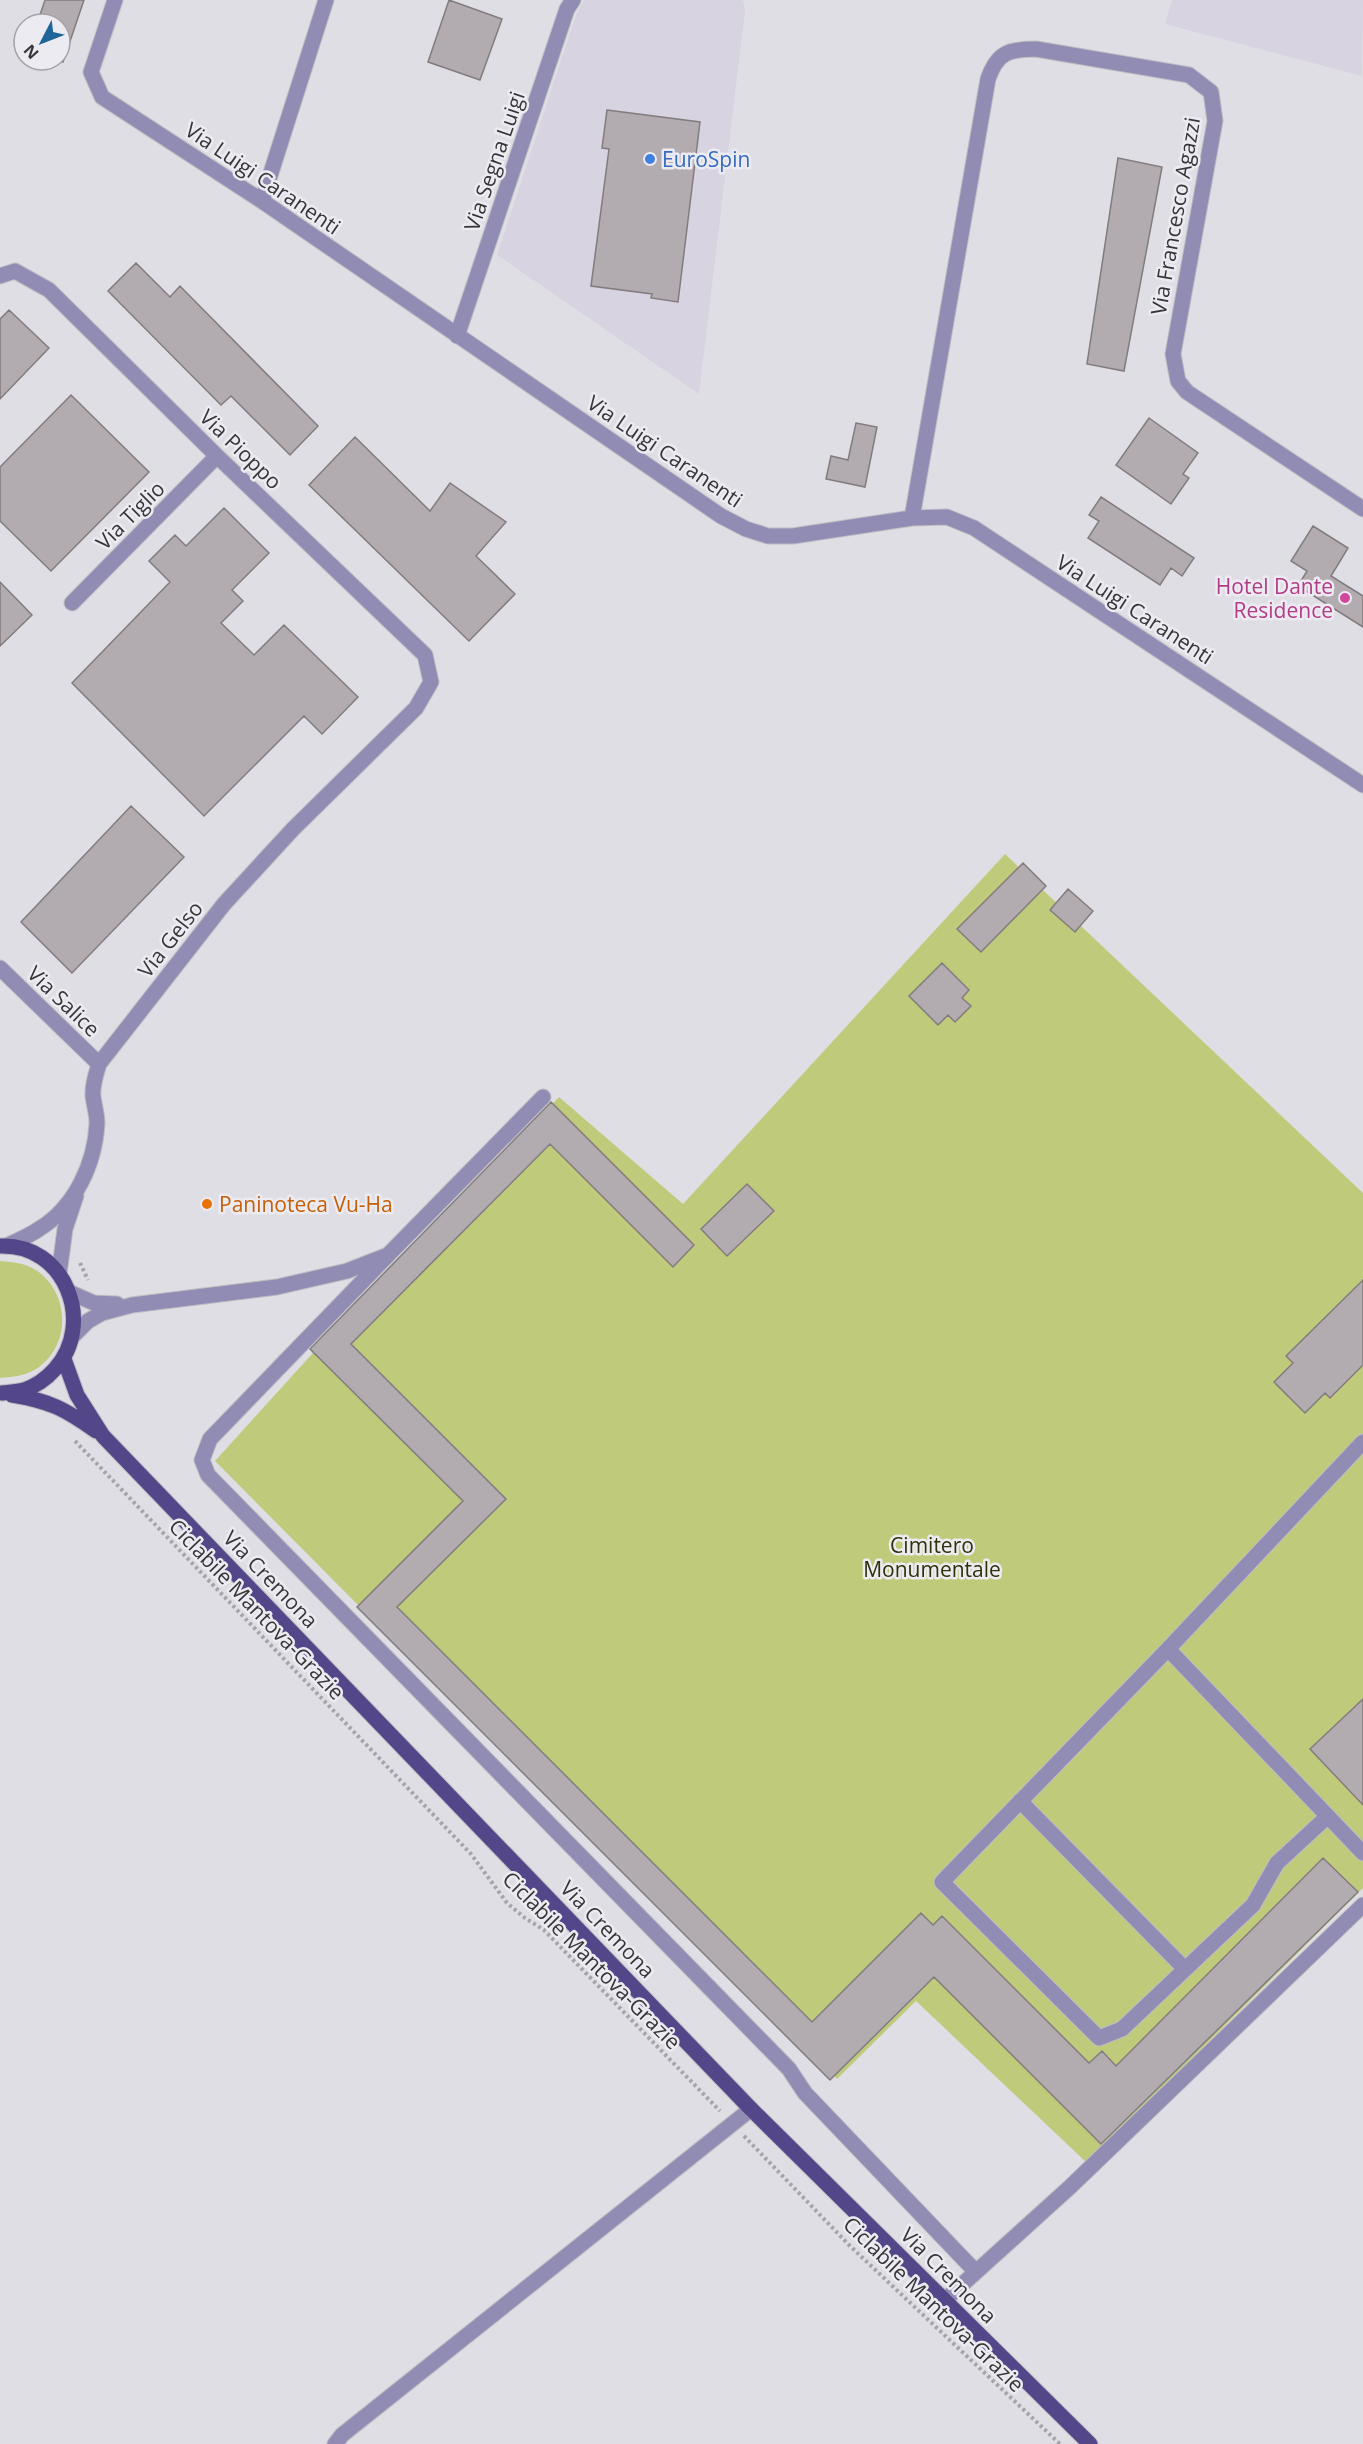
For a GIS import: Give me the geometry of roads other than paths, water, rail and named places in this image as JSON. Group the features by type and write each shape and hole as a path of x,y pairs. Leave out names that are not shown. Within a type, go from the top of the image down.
{"main road":[{"name":"Via Cremona","path":"1,1393 26,1389 47,1377 64,1359 73,1336 73,1306 69,1292 59,1274 44,1260 26,1251 3,1246"},
{"name":"Via Cremona","path":"64,1359 77,1395 103,1436"},
{"name":"Via Cremona","path":"1,1393 47,1401 69,1412 103,1436 751,2109 1090,2444"}],"street":[{"name":"Via Luigi Caranenti","path":"115,0 91,72 102,97 262,201 711,509 746,529 768,536 794,536 912,518 947,518 974,528 1363,785"},
{"path":"262,201 326,0"},
{"name":"Via Segna Luigi","path":"458,336 573,0"},
{"name":"Via Francesco Agazzi","path":"912,518 988,79 994,62 1005,54 1019,49 1036,49 1189,75 1211,92 1215,121 1173,354 1178,381 1187,392 1363,509"},
{"name":"Via Pioppo","path":"0,276 15,272 49,290 217,456 425,654 431,682"},
{"name":"Via Tiglio","path":"72,603 217,456"},
{"name":"Via Gelso","path":"3,1246 40,1229 78,1191 90,1163 94,1141 97,1122 93,1094 99,1064 224,904 293,829 416,708 431,682"},
{"name":"Via Salice","path":"0,968 99,1064"},
{"path":"543,1097 210,1439 202,1460 208,1475 789,2069 805,2093 975,2272"},
{"path":"59,1274 65,1229 78,1191"},
{"path":"73,1336 88,1321 102,1313 132,1305 277,1287 347,1271 388,1255"},
{"path":"69,1292 94,1303 132,1305"},
{"path":"1328,1816 1277,1863 1253,1905 1122,2029 1099,2038 942,1881 1168,1649 1363,1442"},
{"path":"1168,1649 1363,1853"},
{"path":"1020,1801 1185,1970"},
{"path":"945,2300 1070,2187 1363,1905"},
{"path":"335,2444 352,2427 751,2109"}],"place":[{"name":"EuroSpin","path":"650,159"},
{"name":"Hotel Dante Residence","path":"1345,598"},
{"name":"Paninoteca Vu-Ha","path":"207,1204"}],"park label":[{"name":"Cimitero Monumentale","path":"932,1557"}]}
